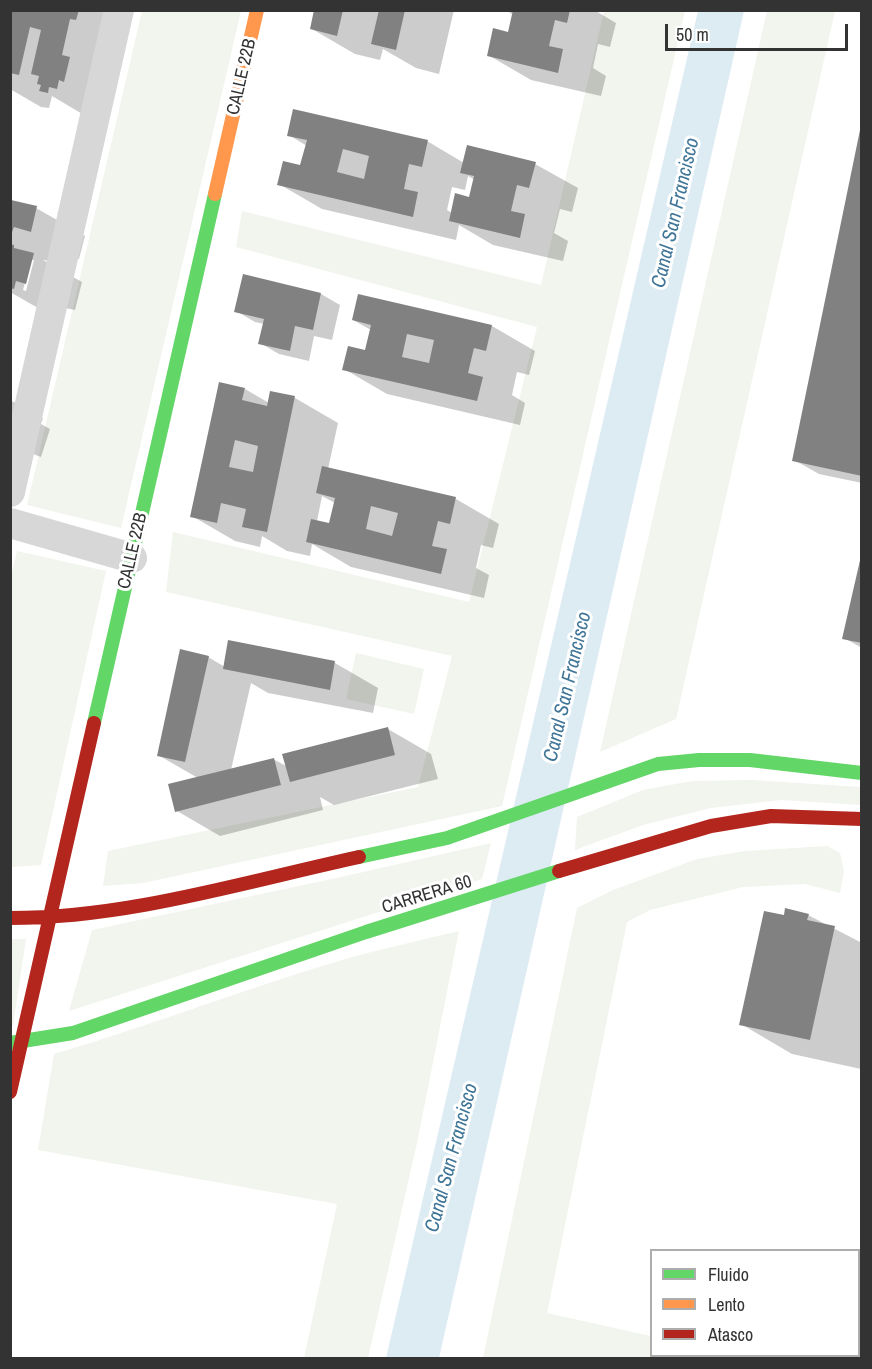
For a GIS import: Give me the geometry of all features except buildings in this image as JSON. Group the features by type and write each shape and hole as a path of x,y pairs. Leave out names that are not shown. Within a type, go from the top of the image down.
{"street":[{"path":"10,492 119,10"},
{"name":"CALLE 22B","path":"10,1092 16,1043 50,918 257,10"},
{"path":"10,523 132,558"},
{"path":"10,918 50,918 164,902 447,838 658,764 699,760 750,760 861,773"},
{"name":"CARRERA 60","path":"16,1043 73,1033 366,932 711,826 771,816 861,819"}],"shaded area":[{"path":"142,11 241,11 121,528 27,505"},
{"path":"604,11 685,11 502,806 143,883 103,886 108,851 418,787 452,656 166,592 173,532 469,602 537,327 236,247 242,211 541,285"},
{"path":"767,11 835,11 676,719 600,752"},
{"path":"17,551 106,571 41,865 11,867 10,580"},
{"path":"356,653 424,669 414,714 346,699"},
{"path":"752,780 861,787 861,805 781,800 711,808 643,825 575,850 577,817 643,790 692,781"},
{"path":"491,843 482,879 69,1011 92,930"},
{"path":"827,846 840,853 844,871 840,893 805,884 743,887 650,910 627,922 547,1313 650,1336 650,1357 758,1358 483,1358 577,908 613,890 697,859 745,851"},
{"path":"459,931 417,1143 368,1358 304,1358 337,1204 38,1150 54,1054 312,969"},
{"path":"10,939 26,939 13,1026 10,1027"}],"water":[{"name":"Canal San Francisco","path":"698,11 744,11 439,1358 386,1358"}],"traffic: fast":[{"path":"94,723 215,194"},
{"path":"359,857 447,838 658,764 699,760 750,760 862,773"},
{"path":"10,1043 73,1033 366,932 559,871"}],"traffic: slow":[{"path":"215,194 257,10"}],"traffic: jam":[{"path":"10,1092 94,723"},
{"path":"559,871 711,826 771,816 862,819"},
{"path":"10,918 98,912 142,905 359,857"}]}
